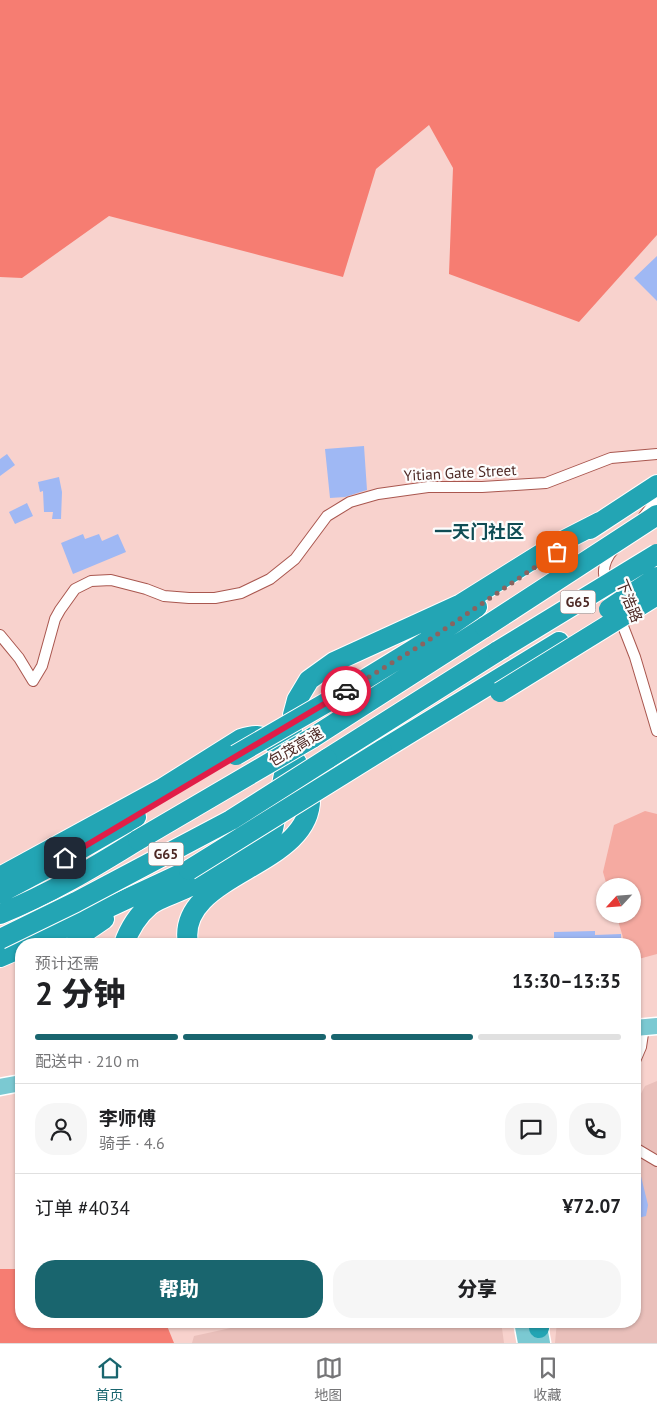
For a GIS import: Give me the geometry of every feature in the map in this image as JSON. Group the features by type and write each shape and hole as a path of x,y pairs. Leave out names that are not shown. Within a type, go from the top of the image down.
{"highway":[{"path":"0,892 51,866 397,660 465,608 558,544 600,522 657,485"},
{"name":"包茂高速","path":"0,914 30,902 85,874 138,840 312,738 657,515"},
{"name":"包茂高速","path":"0,939 76,902 231,820 498,651 657,554"},
{"path":"43,938 190,870 386,748 440,724 657,577"},
{"path":"497,687 657,595"},
{"path":"127,938 140,915 151,904 201,881 244,857 260,846 273,829 293,715 297,700 310,680 334,662 465,608"},
{"path":"0,877 164,788 241,738 254,735 264,736 294,758 304,777 310,794 309,805 303,822 283,846 221,885 200,902 191,918 187,938"},
{"path":"81,938 88,930 150,889"},
{"path":"0,957 15,951"}],"main road":[{"path":"0,1087 15,1084"}],"street":[{"name":"Yitian Gate Street","path":"0,635 19,658 33,681 42,666 55,620 60,610 75,589 90,581 111,580 146,588 164,596 181,598 215,598 241,593 270,580 295,559 327,516 350,502 378,494 428,487 482,488 546,483 611,458 657,454"},
{"name":"下浩路","path":"657,496 652,506 606,557 603,577 636,656 657,731"},
{"path":"641,1048 646,1024"},
{"path":"641,1151 657,1160"}],"shaded area":[{"path":"0,0 657,0 657,235 579,322 449,274 453,168 429,125 376,169 343,277 109,216 22,278 0,277"},
{"path":"645,811 657,814 657,954 641,958 641,938 623,938 619,923 641,923 641,878 605,878 603,872 614,825"},
{"path":"657,1081 657,1343 555,1343 556,1328 641,1328 641,1094 645,1086"},
{"path":"0,1269 15,1269 15,1328 168,1328 174,1343 0,1343"},
{"path":"231,1328 502,1328 504,1343 192,1343 194,1336"}],"building":[{"path":"657,256 657,301 634,278"},
{"path":"364,446 367,490 345,497 330,498 325,449"},
{"path":"7,454 15,465 0,476 0,459"},
{"path":"59,477 62,492 61,519 52,519 53,512 44,512 43,491 40,492 38,482"},
{"path":"27,503 33,516 15,524 9,512"},
{"path":"83,534 85,539 99,534 102,541 118,534 126,552 73,574 61,543"},
{"path":"595,931 595,935 621,934 621,938 554,938 554,932"},
{"path":"641,1176 648,1205 646,1216 641,1217"}],"way so far":[{"path":"346,691 426,642 557,552"}],"district":[{"name":"一天门社区","path":"479,532"}],"route":[{"path":"65,858 346,691"}]}
